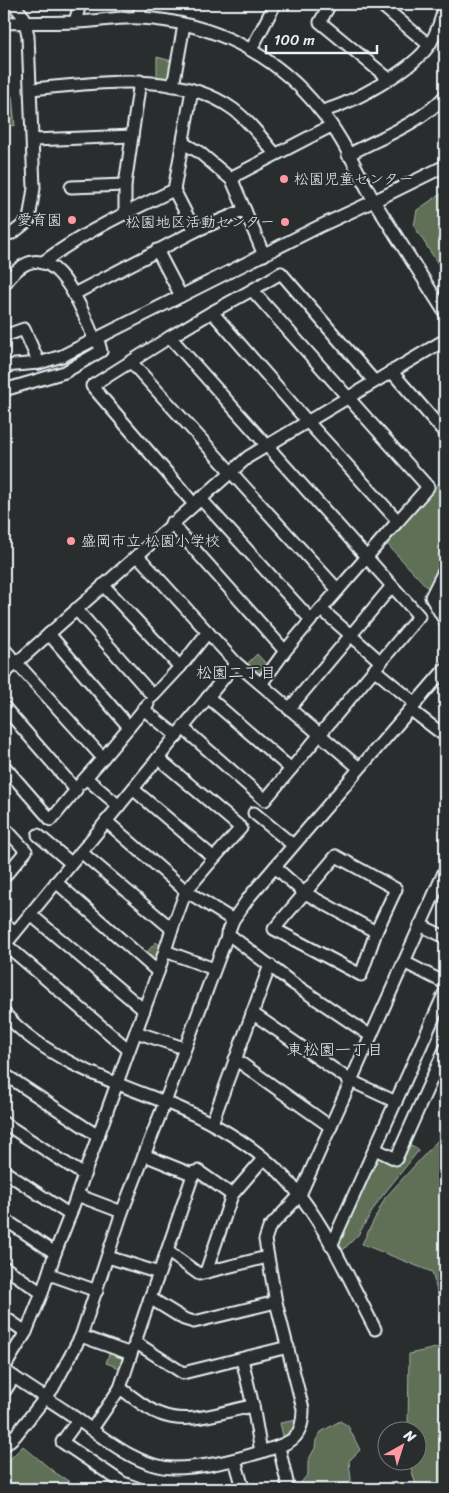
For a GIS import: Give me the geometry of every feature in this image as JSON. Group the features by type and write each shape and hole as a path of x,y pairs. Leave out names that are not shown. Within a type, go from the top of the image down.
{"street":[{"path":"4,234 13,233 29,220 34,188 31,89 25,22 14,5 5,4"},
{"path":"75,22 80,4"},
{"path":"139,17 141,4"},
{"path":"252,48 275,4"},
{"path":"330,4 320,22 389,79"},
{"path":"380,4 429,45"},
{"path":"322,111 333,108 389,79 413,62 429,45 445,4"},
{"path":"4,23 75,22 139,17 184,24 220,35 252,48 285,72 322,111 374,201 445,313"},
{"path":"173,86 184,24"},
{"path":"31,89 140,81 192,90 233,109 275,154"},
{"path":"125,214 125,185 140,81"},
{"path":"192,90 174,190 195,231"},
{"path":"348,155 408,123 438,104 445,96"},
{"path":"232,180 238,174 331,126"},
{"path":"33,140 132,136"},
{"path":"183,143 199,152 232,180 264,255"},
{"path":"4,366 39,363 62,356 445,166"},
{"path":"71,187 125,185"},
{"path":"42,263 57,251 174,190"},
{"path":"74,294 195,231 245,210"},
{"path":"157,250 181,296"},
{"path":"4,285 15,270 23,265 42,263 53,266 61,272 74,294 102,351 65,372 4,390"},
{"path":"311,620 197,501 92,386 170,337 281,273 374,381"},
{"path":"252,290 428,487 311,620 261,684"},
{"path":"212,312 398,521"},
{"path":"4,336 24,329 39,363"},
{"path":"170,337 419,616"},
{"path":"4,674 138,556 171,523 248,457 445,340"},
{"path":"131,362 338,590"},
{"path":"391,371 445,433"},
{"path":"171,523 285,651"},
{"path":"138,556 236,663 359,768"},
{"path":"444,570 431,597 445,621"},
{"path":"103,585 180,667"},
{"path":"289,709 392,586"},
{"path":"4,1392 7,1372 42,1293 186,891 320,736 419,616 436,604"},
{"path":"76,609 153,696"},
{"path":"321,609 351,636 414,707 445,736"},
{"path":"4,877 208,632"},
{"path":"49,634 129,727"},
{"path":"4,649 15,664 103,758"},
{"path":"129,1050 4,945 236,663"},
{"path":"4,1446 15,1436 53,1388 81,1336 122,1212 227,933 234,920 293,845 445,669"},
{"path":"208,697 291,769"},
{"path":"4,707 76,790"},
{"path":"143,709 180,732 265,800"},
{"path":"158,758 241,828"},
{"path":"4,766 51,820"},
{"path":"86,778 119,806"},
{"path":"133,789 214,858"},
{"path":"254,813 293,845"},
{"path":"106,822 186,891 234,920"},
{"path":"4,827 26,851"},
{"path":"38,835 71,863"},
{"path":"81,852 172,929"},
{"path":"336,856 396,889 376,932 361,975 274,929 303,892 336,856"},
{"path":"275,867 303,892 376,932"},
{"path":"7,1372 135,1457 173,1468 235,1460 279,1447 290,1442 299,1432 303,1422 303,1409 276,1302 267,1257 266,1233 300,1195 445,870"},
{"path":"56,882 158,972"},
{"path":"30,914 144,1010"},
{"path":"4,923 15,932"},
{"path":"420,925 445,937"},
{"path":"227,933 371,1036"},
{"path":"165,951 214,969"},
{"path":"404,962 445,983"},
{"path":"212,1123 270,965"},
{"path":"331,1246 445,992"},
{"path":"4,1013 41,1044 79,1067 212,1123 236,1138 263,1159 300,1195 331,1246 375,1329"},
{"path":"252,1013 351,1081 396,1102"},
{"path":"136,1032 184,1048"},
{"path":"375,1149 398,1160 445,1049"},
{"path":"235,1059 331,1127"},
{"path":"4,1074 98,1136"},
{"path":"4,1123 84,1175"},
{"path":"144,1155 194,1175"},
{"path":"206,1272 232,1195 263,1159"},
{"path":"4,1171 70,1215"},
{"path":"92,1429 120,1388 194,1175 198,1171 232,1195"},
{"path":"77,1195 122,1212"},
{"path":"4,1220 55,1254"},
{"path":"167,1251 199,1274 267,1257"},
{"path":"108,1257 159,1273"},
{"path":"4,1267 42,1293"},
{"path":"49,1274 97,1291"},
{"path":"150,1298 184,1319 194,1322 276,1302"},
{"path":"4,1317 26,1332"},
{"path":"81,1336 131,1354"},
{"path":"135,1342 180,1373 288,1347"},
{"path":"242,1359 261,1452"},
{"path":"120,1388 159,1414 176,1418 194,1419 253,1406"},
{"path":"78,1420 62,1442 123,1483 139,1489"},
{"path":"279,1447 287,1482"},
{"path":"235,1460 243,1488 237,1489"}],"green space":[{"path":"157,57 175,62 171,82 157,80"},
{"path":"4,96 12,96 15,126 4,124"},
{"path":"445,191 445,275 414,226 417,210"},
{"path":"439,483 445,488 445,550 429,589 385,542"},
{"path":"257,654 270,668 262,677 247,664"},
{"path":"156,942 163,948 158,964 145,954"},
{"path":"445,1124 445,1322 432,1272 362,1244 385,1198 438,1140"},
{"path":"407,1143 419,1150 379,1200 358,1235 341,1252 336,1246 379,1154 396,1162"},
{"path":"445,1346 445,1489 417,1489 412,1470 426,1470 426,1420 408,1420 409,1354"},
{"path":"110,1351 126,1357 122,1369 106,1363"},
{"path":"297,1420 294,1430 284,1440 280,1423"},
{"path":"340,1421 348,1426 360,1450 349,1461 352,1489 287,1489 299,1485 308,1474 308,1461 321,1432"},
{"path":"23,1446 54,1472 81,1489 71,1489 66,1485 61,1488 32,1484 4,1489 4,1465"}],"place":[{"name":"松園児童センター","path":"284,179"},
{"name":"愛育園","path":"72,220"},
{"name":"松園地区活動センター","path":"285,222"},
{"name":"盛岡市立 松園小学校","path":"71,541"}],"district":[{"name":"松園二丁目","path":"236,672"},
{"name":"東松園一丁目","path":"335,1049"}]}
